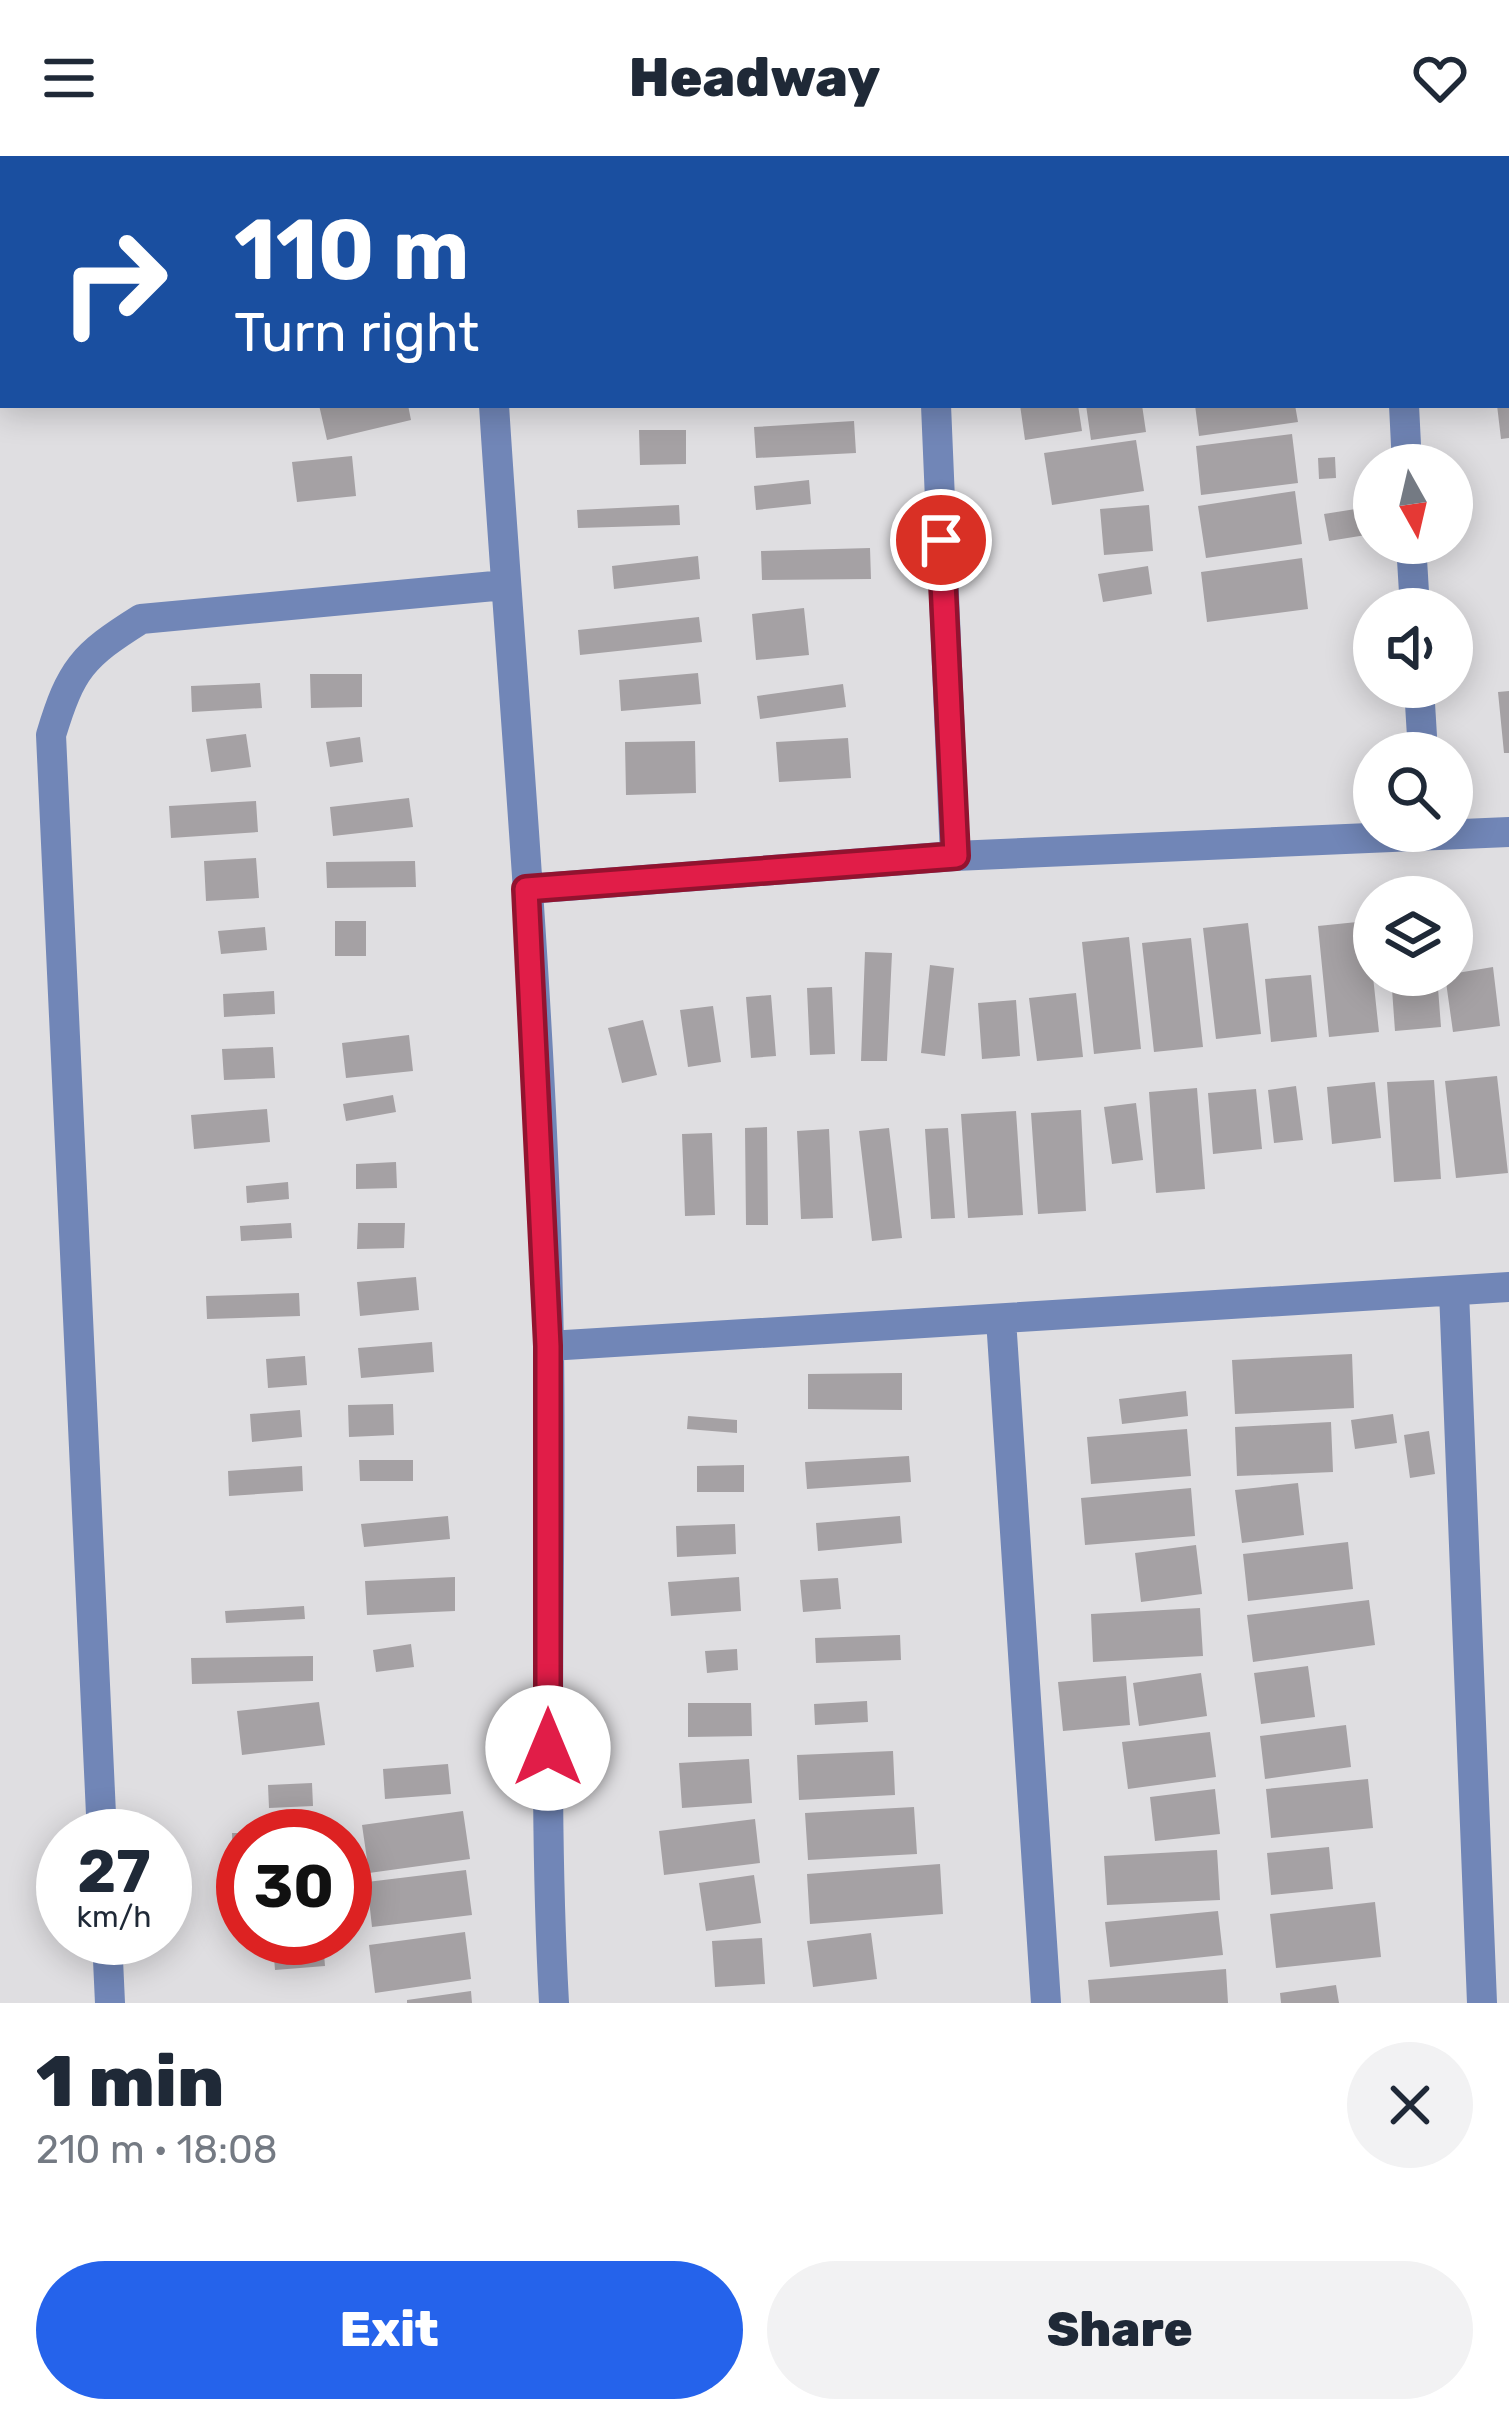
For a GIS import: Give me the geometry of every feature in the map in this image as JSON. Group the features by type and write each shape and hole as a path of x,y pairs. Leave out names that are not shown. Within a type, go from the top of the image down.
{"street":[{"path":"494,408 526,889 548,1346 548,1882 554,2003"},
{"path":"936,408 956,856"},
{"path":"1403,408 1406,444"},
{"path":"101,1809 51,735 69,678 104,642 141,619 505,584"},
{"path":"1473,832 1509,832"},
{"path":"526,889 956,856 1353,837"},
{"path":"548,1346 1509,1287"},
{"path":"1454,1291 1482,2003"},
{"path":"1001,1319 1046,2003"},
{"path":"108,1965 110,2003"}],"building":[{"path":"320,408 409,408 411,420 327,440"},
{"path":"1020,408 1078,408 1082,431 1025,440"},
{"path":"1086,408 1142,408 1146,432 1091,440"},
{"path":"1195,408 1296,408 1298,422 1199,436"},
{"path":"1497,408 1509,408 1509,438 1501,439"},
{"path":"854,421 856,453 756,458 754,427"},
{"path":"639,430 686,430 686,464 640,465"},
{"path":"1292,434 1298,483 1201,495 1196,446"},
{"path":"1136,440 1144,491 1052,505 1044,453"},
{"path":"352,456 356,496 297,502 292,462"},
{"path":"1335,457 1336,478 1319,479 1318,458"},
{"path":"809,480 811,504 756,510 754,486"},
{"path":"1295,491 1302,544 1206,558 1198,506"},
{"path":"679,505 680,525 578,528 577,510"},
{"path":"1149,505 1153,551 1104,555 1100,509"},
{"path":"1353,509 1353,537 1329,541 1324,514"},
{"path":"870,548 871,579 762,580 761,551"},
{"path":"698,556 700,579 614,589 612,566"},
{"path":"1302,558 1308,609 1207,622 1201,572"},
{"path":"1148,566 1152,594 1103,602 1098,574"},
{"path":"804,608 809,655 756,660 752,614"},
{"path":"699,617 702,642 580,655 578,630"},
{"path":"698,673 701,704 621,711 619,680"},
{"path":"310,674 362,674 362,707 311,708"},
{"path":"260,683 262,708 192,712 191,686"},
{"path":"843,684 846,707 760,719 757,696"},
{"path":"1509,691 1509,753 1504,753 1498,692"},
{"path":"246,734 251,767 211,772 206,739"},
{"path":"360,737 363,762 330,767 326,742"},
{"path":"848,738 851,778 779,782 776,742"},
{"path":"695,741 696,793 626,795 625,742"},
{"path":"409,798 413,827 333,836 330,807"},
{"path":"256,801 258,832 171,838 169,806"},
{"path":"256,858 259,898 206,901 204,861"},
{"path":"415,861 416,887 327,888 326,862"},
{"path":"335,921 366,921 366,956 335,956"},
{"path":"1353,922 1353,996 1375,996 1379,1032 1329,1037 1318,926"},
{"path":"1248,923 1261,1034 1216,1039 1203,928"},
{"path":"265,927 267,950 221,954 218,931"},
{"path":"1129,937 1141,1049 1094,1054 1082,942"},
{"path":"1191,938 1203,1047 1154,1052 1142,943"},
{"path":"865,952 892,953 887,1061 861,1061"},
{"path":"930,965 954,968 945,1056 921,1053"},
{"path":"1493,967 1500,1026 1453,1032 1448,996 1473,996 1473,970"},
{"path":"1311,975 1317,1037 1271,1042 1265,979"},
{"path":"832,987 835,1054 810,1055 807,988"},
{"path":"274,991 275,1014 224,1017 223,994"},
{"path":"1076,993 1083,1057 1037,1061 1029,998"},
{"path":"771,995 776,1056 751,1058 746,997"},
{"path":"1392,996 1439,996 1441,1027 1395,1031"},
{"path":"1016,1000 1020,1056 982,1059 978,1003"},
{"path":"713,1006 721,1062 688,1067 680,1010"},
{"path":"643,1020 657,1075 622,1083 608,1028"},
{"path":"409,1035 413,1071 346,1078 342,1043"},
{"path":"273,1047 275,1078 224,1080 222,1049"},
{"path":"1497,1076 1508,1173 1456,1178 1445,1081"},
{"path":"1434,1080 1441,1179 1394,1182 1387,1082"},
{"path":"1375,1082 1381,1138 1332,1144 1327,1087"},
{"path":"1296,1086 1303,1140 1274,1143 1268,1090"},
{"path":"1197,1088 1205,1189 1156,1193 1149,1092"},
{"path":"1256,1089 1262,1149 1213,1154 1208,1093"},
{"path":"393,1095 396,1112 346,1121 343,1104"},
{"path":"1136,1103 1143,1160 1112,1164 1104,1107"},
{"path":"267,1109 270,1142 194,1149 191,1115"},
{"path":"1081,1110 1086,1211 1038,1214 1031,1113"},
{"path":"1016,1111 1023,1215 968,1218 961,1114"},
{"path":"767,1127 768,1225 746,1225 745,1128"},
{"path":"889,1128 902,1238 872,1241 859,1131"},
{"path":"948,1128 955,1218 931,1219 925,1129"},
{"path":"829,1129 833,1218 801,1219 797,1131"},
{"path":"712,1133 715,1215 685,1216 682,1134"},
{"path":"396,1162 397,1188 356,1189 356,1164"},
{"path":"288,1182 289,1199 247,1203 246,1186"},
{"path":"291,1223 292,1238 241,1241 240,1226"},
{"path":"358,1223 405,1223 404,1248 357,1249"},
{"path":"416,1277 419,1310 360,1316 357,1282"},
{"path":"299,1293 300,1316 207,1319 206,1296"},
{"path":"432,1342 434,1372 361,1378 358,1348"},
{"path":"1352,1354 1354,1408 1235,1414 1232,1360"},
{"path":"305,1356 307,1385 268,1388 266,1359"},
{"path":"902,1373 902,1410 808,1409 808,1374"},
{"path":"1186,1391 1188,1416 1122,1424 1119,1399"},
{"path":"393,1404 394,1435 349,1437 348,1405"},
{"path":"300,1410 302,1437 252,1442 250,1414"},
{"path":"1393,1414 1397,1443 1355,1449 1351,1420"},
{"path":"688,1416 737,1420 737,1433 687,1429"},
{"path":"1331,1422 1333,1472 1237,1476 1235,1427"},
{"path":"1187,1429 1191,1476 1091,1484 1087,1437"},
{"path":"1429,1431 1435,1474 1410,1478 1404,1435"},
{"path":"909,1456 911,1482 807,1489 805,1462"},
{"path":"359,1460 413,1460 413,1481 360,1481"},
{"path":"744,1465 744,1492 697,1492 697,1466"},
{"path":"302,1466 303,1491 229,1496 228,1471"},
{"path":"1298,1483 1304,1535 1242,1543 1235,1490"},
{"path":"1191,1488 1195,1536 1085,1545 1081,1498"},
{"path":"448,1516 450,1539 364,1547 361,1524"},
{"path":"900,1516 902,1543 818,1551 816,1523"},
{"path":"735,1524 736,1554 677,1557 676,1526"},
{"path":"1348,1542 1353,1589 1248,1601 1243,1554"},
{"path":"1196,1545 1202,1594 1141,1602 1135,1553"},
{"path":"455,1577 455,1611 367,1615 365,1581"},
{"path":"739,1577 741,1611 671,1616 668,1582"},
{"path":"838,1578 841,1609 803,1612 800,1580"},
{"path":"1369,1600 1375,1645 1253,1662 1247,1615"},
{"path":"304,1606 305,1619 226,1623 225,1611"},
{"path":"1200,1608 1203,1656 1093,1662 1091,1614"},
{"path":"900,1635 901,1660 816,1663 815,1638"},
{"path":"411,1644 414,1667 376,1672 373,1650"},
{"path":"737,1649 738,1670 707,1673 705,1651"},
{"path":"313,1656 313,1681 192,1684 191,1658"},
{"path":"1308,1666 1315,1717 1261,1724 1254,1673"},
{"path":"1201,1673 1207,1716 1139,1726 1133,1683"},
{"path":"1126,1676 1130,1725 1063,1731 1058,1682"},
{"path":"867,1701 868,1722 815,1725 814,1704"},
{"path":"319,1702 325,1745 242,1755 237,1711"},
{"path":"688,1703 751,1703 752,1736 688,1737"},
{"path":"1346,1725 1351,1767 1265,1779 1260,1736"},
{"path":"1210,1732 1216,1777 1128,1789 1122,1742"},
{"path":"893,1751 895,1795 799,1800 797,1755"},
{"path":"749,1759 752,1803 682,1808 679,1763"},
{"path":"448,1764 451,1794 385,1799 383,1769"},
{"path":"1368,1779 1373,1828 1271,1838 1266,1789"},
{"path":"312,1783 313,1806 269,1808 268,1785"},
{"path":"1215,1789 1220,1834 1155,1841 1150,1797"},
{"path":"914,1807 917,1854 808,1860 805,1813"},
{"path":"463,1811 470,1859 372,1873 372,1824"},
{"path":"755,1819 760,1863 664,1875 659,1831"},
{"path":"1329,1847 1333,1889 1271,1895 1267,1853"},
{"path":"1217,1850 1220,1900 1107,1905 1104,1856"},
{"path":"940,1864 943,1914 810,1924 807,1874"},
{"path":"466,1870 472,1915 372,1927 372,1881"},
{"path":"754,1875 761,1923 706,1931 699,1883"},
{"path":"1375,1902 1381,1957 1276,1968 1270,1914"},
{"path":"1218,1911 1223,1955 1110,1967 1105,1922"},
{"path":"465,1932 471,1979 375,1993 372,1945"},
{"path":"871,1933 877,1979 813,1987 807,1941"},
{"path":"762,1938 765,1984 715,1987 712,1941"},
{"path":"275,1965 325,1965 325,1966 275,1970"},
{"path":"1226,1969 1228,2003 1090,2003 1088,1980"},
{"path":"1336,1985 1339,2003 1281,2003 1280,1993"},
{"path":"471,1991 472,2003 407,2003 407,2000"}],"route":[{"path":"548,1748 548,1346 526,889 956,856 941,540"}]}
